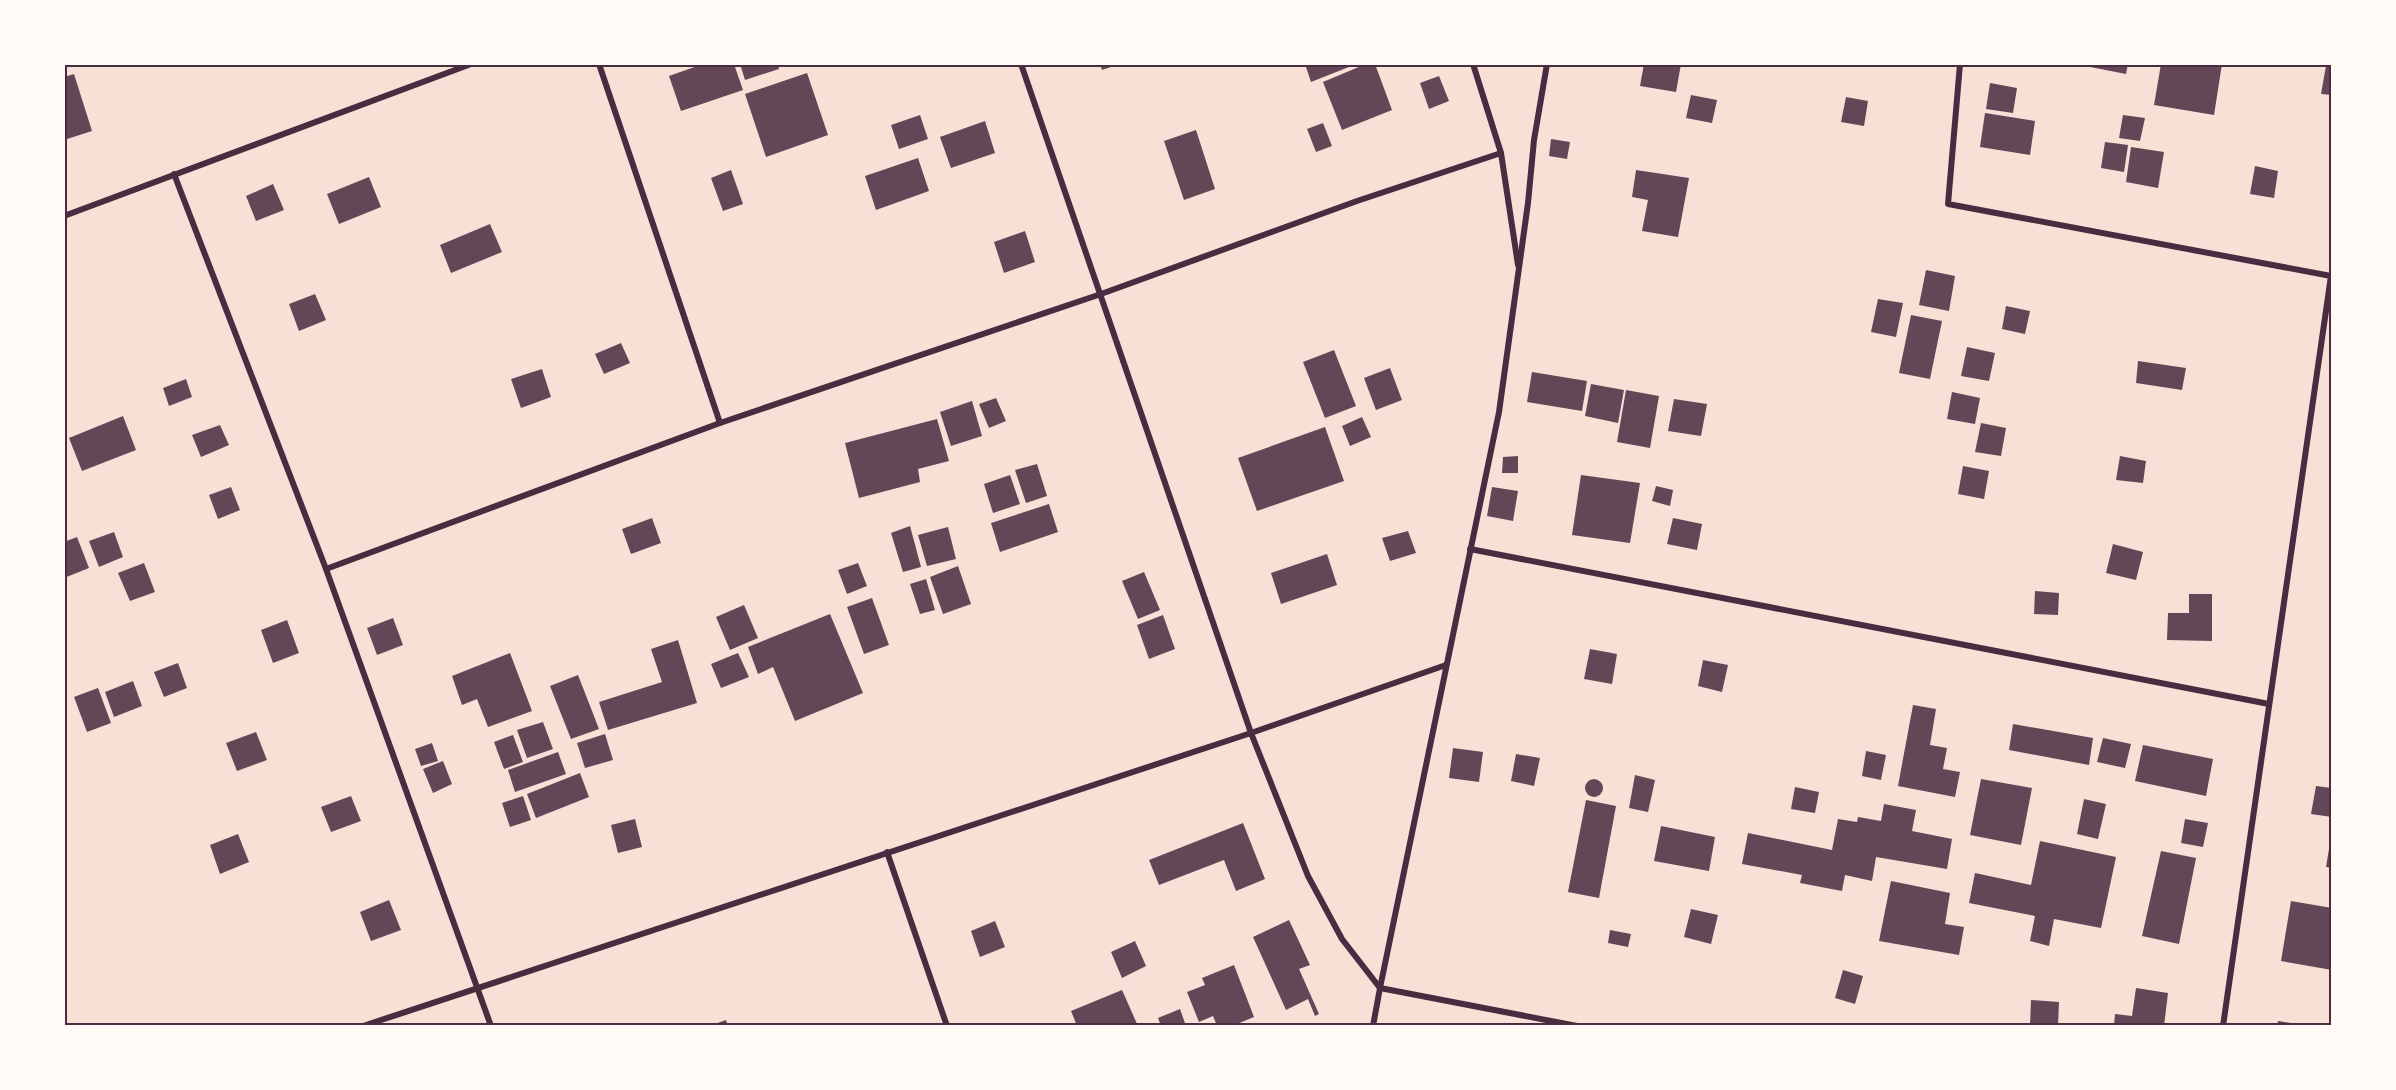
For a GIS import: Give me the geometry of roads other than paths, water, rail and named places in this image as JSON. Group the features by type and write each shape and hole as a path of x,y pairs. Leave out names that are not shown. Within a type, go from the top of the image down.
{"street":[{"path":"64,216 471,64"},
{"path":"599,64 720,423"},
{"path":"1021,64 1251,733 1308,876 1342,939 1380,988 1577,1026"},
{"path":"1473,64 1501,153 1519,274"},
{"path":"1373,1026 1499,412 1519,274 1534,140 1547,64"},
{"path":"1960,64 1948,204 2331,276 2223,1026"},
{"path":"326,569 720,423 1101,294 1356,201 1501,153"},
{"path":"174,174 326,569 475,988 491,1026"},
{"path":"1470,549 2268,704"},
{"path":"363,1026 1251,733 1446,666"},
{"path":"887,852 946,1026"}]}
